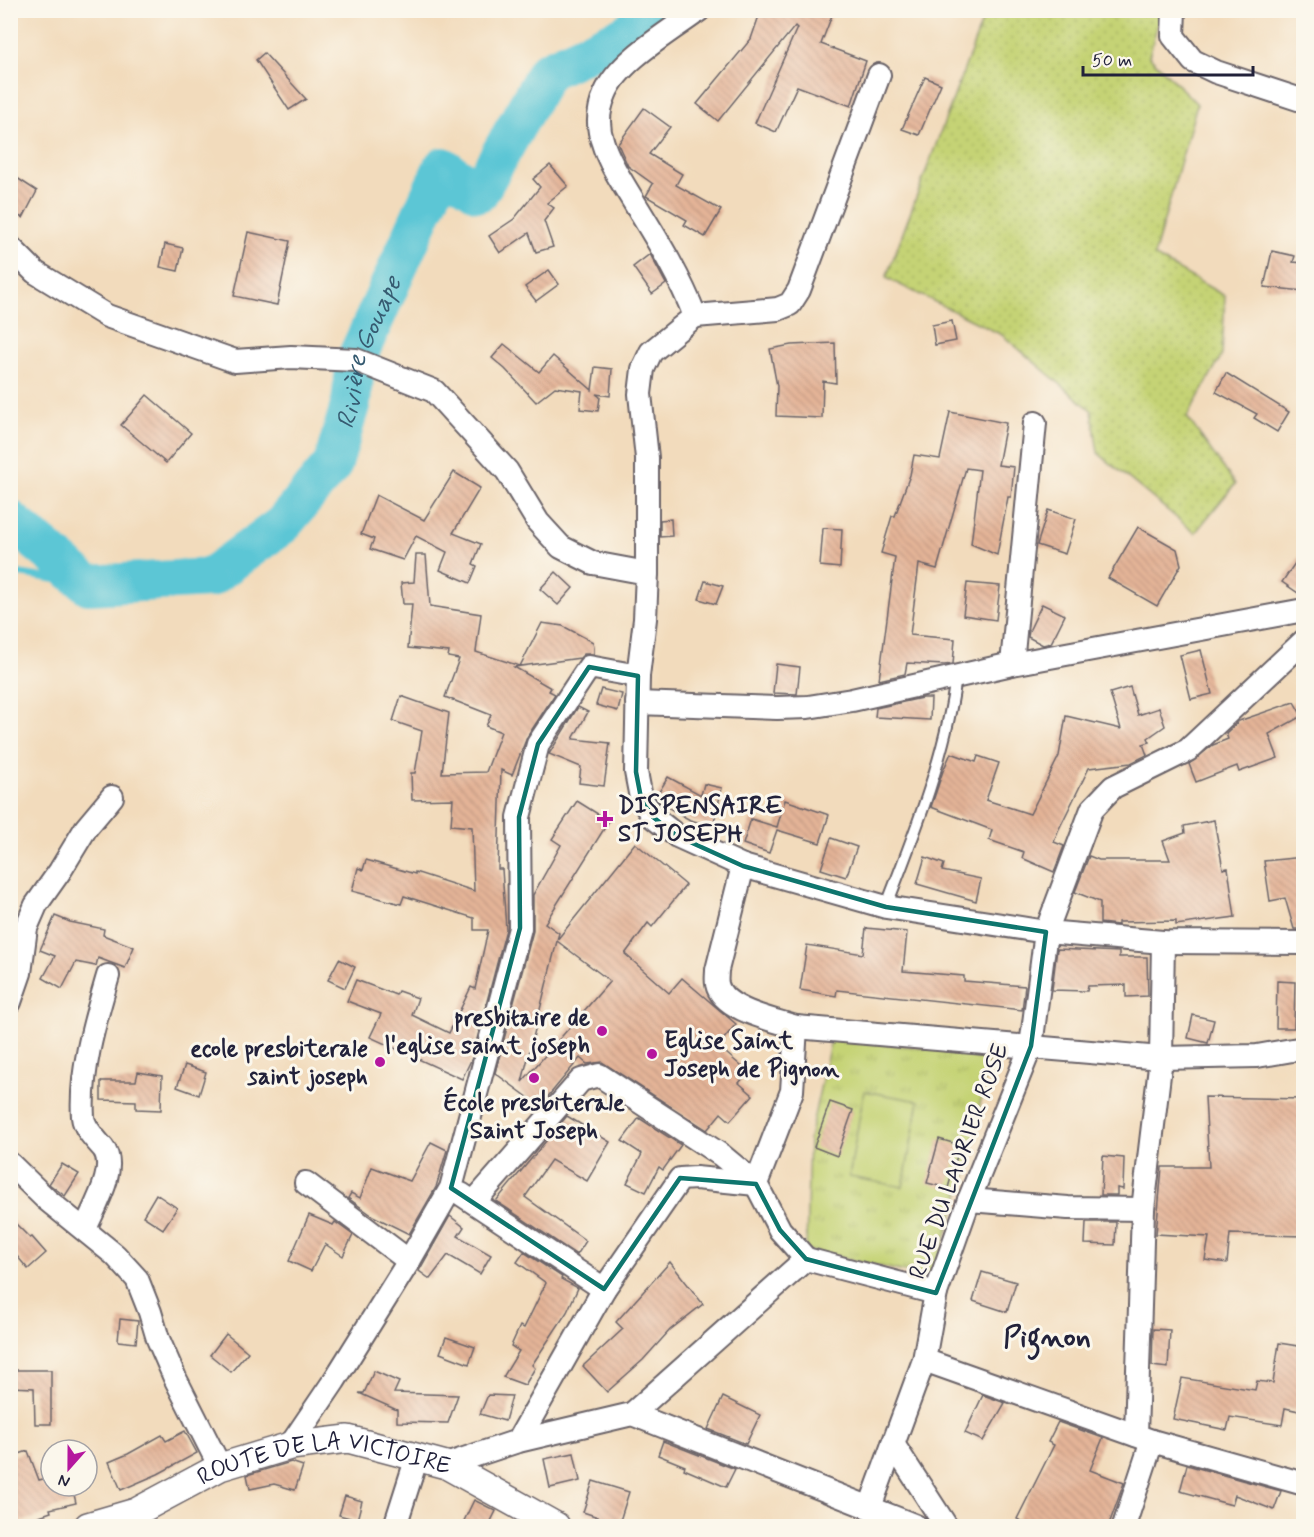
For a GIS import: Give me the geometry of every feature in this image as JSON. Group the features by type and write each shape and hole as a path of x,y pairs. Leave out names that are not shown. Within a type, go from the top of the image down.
{"street":[{"path":"695,316 672,264 625,186 603,143 598,116 605,93 619,73 643,50 699,10"},
{"path":"1174,10 1173,36 1193,61 1216,72 1304,101"},
{"path":"879,75 799,290 790,304 778,309 695,316 651,352 643,369 640,394 647,458 647,573 645,620 638,676 636,772 641,798 653,817 677,836 743,866 886,907 1046,932 1163,942 1304,943"},
{"path":"10,247 35,272 108,316 235,361 291,357 356,360 434,391 507,471 538,522 561,547 593,563 647,573"},
{"path":"1012,664 1035,423"},
{"path":"637,703 808,707 852,700 1012,664 1304,610"},
{"name":"RUE DU LAURIER ROSE","path":"870,1507 924,1360 936,1293 969,1200 1031,1046 1046,932 1092,809 1113,787 1188,750 1304,641"},
{"path":"290,1446 334,1381 452,1188 520,928 519,817 538,744 589,667 638,676"},
{"path":"10,1002 20,973 26,928 36,905 86,828 112,797"},
{"path":"743,866 717,970 717,985 725,998 738,1008 796,1027 1161,1058 1257,1056 1304,1048"},
{"path":"1124,1527 1144,1438 1143,1209 1161,1058 1163,942"},
{"path":"85,1229 106,1180 109,1167 108,1154 83,1122 82,1104 93,1034 108,976"},
{"path":"756,1184 792,1091 796,1027"},
{"path":"474,1202 581,1080 599,1075 721,1155 756,1184 780,1230 806,1259 936,1293"},
{"path":"10,1164 46,1199 115,1255 137,1279 158,1339 175,1378 220,1467"},
{"path":"518,1441 604,1289 680,1179 696,1178 756,1184"},
{"path":"306,1183 409,1261"},
{"path":"452,1188 604,1289"},
{"path":"969,1200 1068,1208 1143,1209"},
{"path":"446,1465 518,1441 632,1414 806,1259"},
{"path":"924,1360 1144,1438 1304,1484"},
{"path":"632,1414 916,1527"},
{"name":"ROUTE DE LA VICTOIRE","path":"88,1527 136,1512 220,1467 290,1446 348,1438 446,1465 556,1527"},
{"path":"893,1444 946,1527"},
{"path":"395,1527 417,1457"}],"lane":[{"path":"886,907 936,765 953,703 957,675"}],"highlighted area":[{"path":"589,667 638,676 636,772 641,798 653,817 677,836 743,866 886,907 1046,932 1031,1046 936,1293 806,1259 780,1230 756,1184 680,1178 604,1289 451,1188 520,928 519,817 538,744"}],"green space":[{"path":"986,11 1161,11 1149,56 1197,104 1154,256 1225,296 1222,355 1187,417 1235,484 1195,533 1098,453 1092,411 1002,335 886,278"},
{"path":"831,1039 989,1054 970,1162 932,1278 806,1250 809,1139"},
{"path":"864,1091 919,1101 903,1187 849,1177"}],"building":[{"path":"761,10 834,10 821,44 866,61 851,106 797,86 776,132 755,123 797,28 795,26 718,121 697,104 751,39"},
{"path":"264,53 306,99 289,110 256,60"},
{"path":"925,77 941,84 919,135 902,129"},
{"path":"644,108 670,127 649,154 682,174 676,185 721,210 705,237 684,225 687,220 646,196 653,184 628,166 618,144"},
{"path":"550,165 568,186 547,203 554,208 544,221 553,247 536,252 529,233 500,253 489,236 514,219 540,187 533,179"},
{"path":"17,178 37,191 23,218 10,212 10,190"},
{"path":"248,232 290,241 277,305 234,296"},
{"path":"165,244 183,248 178,271 160,267"},
{"path":"1272,251 1295,256 1293,262 1304,263 1304,291 1264,287"},
{"path":"650,254 666,284 652,294 633,267"},
{"path":"549,270 559,284 536,301 525,287"},
{"path":"952,321 956,341 935,345 932,325"},
{"path":"835,343 836,383 823,381 822,418 776,416 777,386 770,349 791,345"},
{"path":"504,344 539,372 553,356 592,390 595,367 612,369 610,396 596,394 600,397 598,411 580,409 582,391 555,387 536,402 492,358"},
{"path":"1226,373 1289,412 1277,432 1254,418 1257,414 1216,392"},
{"path":"147,395 191,433 166,463 121,425"},
{"path":"950,412 1006,423 998,465 1014,467 1011,497 1008,497 997,555 971,544 980,470 966,468 937,569 919,564 910,635 955,639 953,664 907,663 905,674 879,680 895,557 881,553 892,516 895,516 910,475 914,455 940,459"},
{"path":"454,472 480,488 453,533 481,544 473,564 477,566 470,583 440,570 447,552 416,536 403,560 370,549 374,539 361,534 376,495 424,520"},
{"path":"1048,510 1076,519 1065,554 1037,545"},
{"path":"671,519 672,536 660,537 660,520"},
{"path":"1138,527 1177,549 1181,565 1157,606 1108,578"},
{"path":"823,528 842,529 840,568 820,566"},
{"path":"1304,550 1304,597 1282,582"},
{"path":"416,555 426,555 430,606 481,614 476,652 520,666 542,623 563,626 593,642 594,648 594,654 584,654 580,658 514,667 551,688 549,691 555,694 527,737 512,775 501,770 498,869 502,869 506,929 472,1058 462,1079 370,1037 381,1014 347,1001 356,980 396,995 398,991 418,998 412,1015 449,1033 471,987 475,989 488,930 474,930 474,918 404,896 401,904 352,891 358,868 363,870 366,860 415,874 415,872 474,891 472,827 451,825 453,799 412,800 411,773 415,773 422,731 393,721 401,696 449,713 442,773 486,772 501,732 486,726 491,715 445,697 459,659 448,657 449,652 408,648 412,604 403,604 401,583 414,582"},
{"path":"556,572 573,588 558,605 540,589"},
{"path":"705,581 723,586 716,604 699,599"},
{"path":"967,583 1000,586 996,620 963,615"},
{"path":"1042,604 1065,615 1051,643 1043,645 1028,637"},
{"path":"1201,650 1212,694 1191,699 1180,655"},
{"path":"776,664 800,667 797,694 773,693"},
{"path":"1130,687 1138,715 1159,708 1165,726 1148,738 1150,742 1143,744 1147,755 1131,763 1089,768 1054,842 1064,846 1054,872 1022,858 1024,852 989,840 992,830 931,807 951,753 976,762 978,756 999,763 986,800 1030,814 1059,756 1066,716 1121,729 1110,693"},
{"path":"601,689 622,694 618,711 596,705"},
{"path":"931,698 930,720 875,717 876,708"},
{"path":"1294,702 1302,716 1269,734 1278,758 1239,772 1237,766 1196,782 1189,764 1213,745 1228,739 1226,733 1239,721"},
{"path":"578,707 588,712 573,739 610,743 604,786 579,783 581,767 549,754"},
{"path":"668,777 701,795 704,784 722,788 713,826 690,820 660,803 656,797"},
{"path":"785,800 829,815 820,843 777,830 769,853 743,844 751,819 777,827"},
{"path":"577,801 609,821 545,923 559,933 557,940 635,843 686,885 652,927 648,923 625,954 669,993 682,978 736,1024 718,1046 748,1072 739,1083 753,1095 730,1121 721,1113 707,1130 602,1062 587,1064 580,1058 540,1106 495,1073 533,931 533,895 561,845 552,839","holes":["557,941 610,981 522,1082"]},
{"path":"1214,820 1223,869 1228,868 1235,917 1176,925 1176,921 1118,922 1118,925 1100,923 1100,902 1075,892 1089,856 1099,860 1170,860 1163,841 1185,833 1184,826"},
{"path":"831,838 857,847 846,877 821,869"},
{"path":"925,857 944,864 942,871 981,879 976,901 917,884"},
{"path":"1304,857 1304,929 1294,929 1285,898 1270,901 1264,861"},
{"path":"55,916 70,922 104,929 103,935 134,947 125,968 98,958 96,966 76,962 62,989 43,978 55,956 40,950"},
{"path":"866,928 907,932 903,971 964,976 964,981 1025,986 1022,1010 837,990 836,996 800,990 807,945 863,954"},
{"path":"1057,949 1119,952 1119,957 1147,957 1148,996 1126,997 1126,985 1088,986 1087,991 1052,990"},
{"path":"339,959 355,967 345,988 328,980"},
{"path":"1277,981 1295,982 1294,1028 1276,1028"},
{"path":"1193,1015 1214,1020 1208,1043 1188,1038"},
{"path":"185,1065 206,1072 199,1095 177,1087"},
{"path":"138,1072 162,1076 161,1110 136,1109 136,1101 101,1100 101,1081 136,1081"},
{"path":"1205,1097 1304,1099 1304,1236 1230,1234 1227,1263 1205,1260 1209,1237 1156,1234 1162,1167 1209,1167"},
{"path":"830,1102 853,1110 837,1156 814,1147"},
{"path":"567,1116 610,1142 587,1181 551,1160 525,1197 586,1241 577,1255 496,1201"},
{"path":"639,1118 681,1145 663,1170 659,1167 646,1192 627,1183 642,1154 622,1141"},
{"path":"939,1139 960,1145 948,1188 927,1183"},
{"path":"431,1142 447,1150 436,1187 409,1234 373,1216 348,1198 351,1193 360,1198 372,1167 410,1181"},
{"path":"1103,1156 1124,1158 1123,1189 1117,1188 1117,1195 1101,1195"},
{"path":"62,1164 79,1174 65,1196 49,1184"},
{"path":"156,1194 177,1208 163,1229 143,1216"},
{"path":"309,1215 333,1225 335,1222 353,1235 343,1256 325,1244 311,1271 289,1261"},
{"path":"450,1216 464,1227 458,1236 491,1255 480,1274 448,1255 430,1279 419,1271"},
{"path":"10,1218 46,1253 28,1269 10,1248"},
{"path":"1086,1222 1116,1222 1115,1245 1085,1244"},
{"path":"524,1252 562,1277 561,1279 578,1288 567,1312 532,1365 535,1368 525,1385 503,1377 519,1351 511,1346 520,1326 524,1328 546,1283 517,1262"},
{"path":"670,1262 703,1304 670,1330 643,1360 607,1392 583,1366 623,1329 616,1322"},
{"path":"982,1272 1016,1282 1007,1312 973,1301"},
{"path":"120,1319 138,1321 136,1343 118,1341"},
{"path":"1153,1329 1170,1330 1168,1368 1152,1366"},
{"path":"226,1334 248,1352 231,1372 210,1355"},
{"path":"446,1337 475,1347 469,1364 440,1353"},
{"path":"1279,1343 1304,1347 1304,1392 1299,1411 1285,1408 1282,1425 1230,1417 1227,1430 1173,1419 1182,1378 1255,1390 1257,1381 1273,1383"},
{"path":"10,1370 51,1370 51,1424 35,1424 34,1388 10,1387"},
{"path":"374,1371 399,1382 394,1393 458,1395 448,1423 397,1422 397,1410 359,1393 364,1393"},
{"path":"488,1395 512,1396 505,1421 480,1414"},
{"path":"983,1395 1005,1403 983,1441 965,1433"},
{"path":"723,1397 760,1415 746,1444 708,1429"},
{"path":"1058,1422 1103,1438 1090,1470 1124,1483 1108,1527 1032,1527 1017,1519 1054,1445 1048,1442"},
{"path":"185,1431 197,1453 158,1474 121,1490 109,1462 162,1435 166,1441"},
{"path":"663,1441 735,1469 726,1487 658,1455"},
{"path":"28,1451 39,1480 39,1498 75,1498 76,1503 50,1509 51,1512 10,1526 10,1457"},
{"path":"574,1453 580,1481 550,1488 544,1459"},
{"path":"291,1462 303,1466 295,1490 274,1484 250,1489 247,1475"},
{"path":"1187,1465 1281,1491 1274,1510 1235,1495 1232,1505 1180,1491"},
{"path":"593,1481 629,1492 619,1524 583,1512"},
{"path":"345,1496 362,1501 357,1520 339,1515"},
{"path":"474,1500 496,1511 488,1527 461,1527"}],"waterway":[{"name":"Rivière Gouape","path":"10,520 89,585 209,578 282,525 333,464 351,402 356,360 443,167 479,192 547,71 626,34 656,10"},
{"path":"10,572 89,585"}],"place":[{"name":"DISPENSAIRE ST JOSEPH","path":"605,819"},
{"name":"presbitaire de l'eglise saint joseph","path":"602,1031"},
{"name":"Eglise Saint Joseph de Pignon","path":"652,1054"},
{"name":"ecole presbiterale saint joseph","path":"380,1062"},
{"name":"École presbiterale Saint Joseph","path":"534,1078"}],"district":[{"name":"Pignon","path":"1047,1336"}]}
